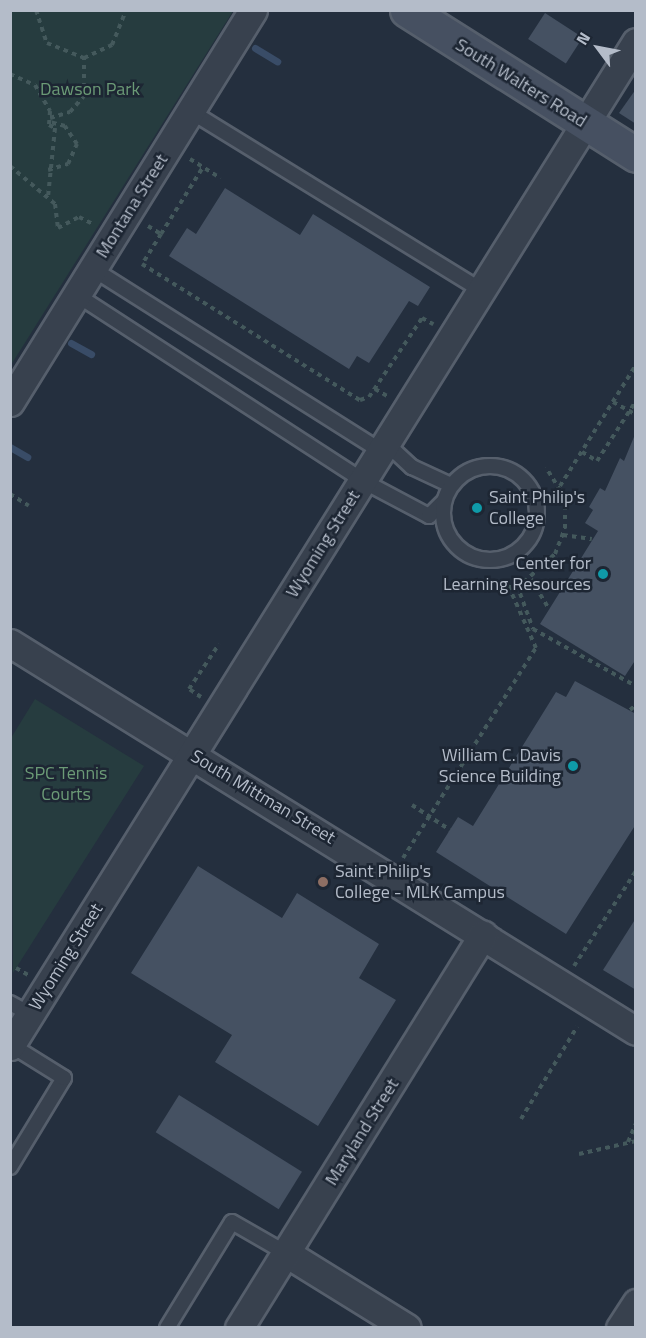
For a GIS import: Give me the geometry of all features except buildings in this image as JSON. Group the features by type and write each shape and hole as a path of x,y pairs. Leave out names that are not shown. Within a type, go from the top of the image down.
{"main road":[{"name":"South Walters Road","path":"407,10 636,155"}],"street":[{"name":"Montana Street","path":"10,402 253,10"},
{"name":"Wyoming Street","path":"11,1045 20,1009 191,754 483,291 636,42"},
{"name":"South Mittman Street","path":"10,643 636,1031"},
{"name":"Maryland Street","path":"239,1328 483,936"},
{"path":"286,1253 407,1328"},
{"path":"620,1328 636,1303"}],"lane":[{"path":"190,111 483,291"},
{"path":"93,269 412,467 451,485"},
{"path":"77,295 363,481 429,516 444,501 451,485 476,467 507,468 520,476 536,503 532,534 510,556 479,559 465,554 446,531 444,501"},
{"path":"10,1167 64,1078 11,1045"},
{"path":"167,1328 232,1222 286,1253"}],"path":[{"path":"36,10 47,43 84,58 112,45 126,10"},
{"path":"50,120 60,116 84,96 84,58"},
{"path":"10,74 40,90 55,128 54,162 48,170 48,197 58,228 79,217 94,224"},
{"path":"59,123 60,116"},
{"path":"48,170 62,168 76,152 75,138 59,123 50,120"},
{"path":"186,157 220,178"},
{"path":"10,166 48,197"},
{"path":"203,167 142,264 360,400 375,388 422,318 435,326"},
{"path":"144,224 161,234"},
{"path":"560,486 636,365"},
{"path":"375,388 389,397"},
{"path":"582,452 597,461 636,401"},
{"path":"613,402 636,415"},
{"path":"476,585 509,587 517,585 531,579 555,554 563,535 560,486 546,467"},
{"path":"10,494 29,506"},
{"path":"563,535 592,539"},
{"path":"531,579 549,609"},
{"path":"517,585 533,629 636,686"},
{"path":"401,861 536,648 509,587"},
{"path":"202,697 189,689 219,644"},
{"path":"630,710 636,705"},
{"path":"412,805 450,830"},
{"path":"571,970 636,871"},
{"path":"16,968 31,977"},
{"path":"521,1119 577,1027"},
{"path":"628,1143 636,1123"},
{"path":"579,1155 636,1141"}],"green space":[{"name":"Dawson Park","path":"10,11 233,11 11,365"},
{"name":"SPC Tennis Courts","path":"35,699 144,766 13,973 11,738"}],"waterway":[{"path":"255,48 277,61"},
{"path":"71,343 91,354"},
{"path":"10,447 27,457"}],"place":[{"name":"Saint Philip's College","path":"477,508"},
{"name":"Center for Learning Resources","path":"603,574"},
{"name":"William C. Davis Science Building","path":"573,766"},
{"name":"Saint Philip's College - MLK Campus","path":"323,882"}]}
